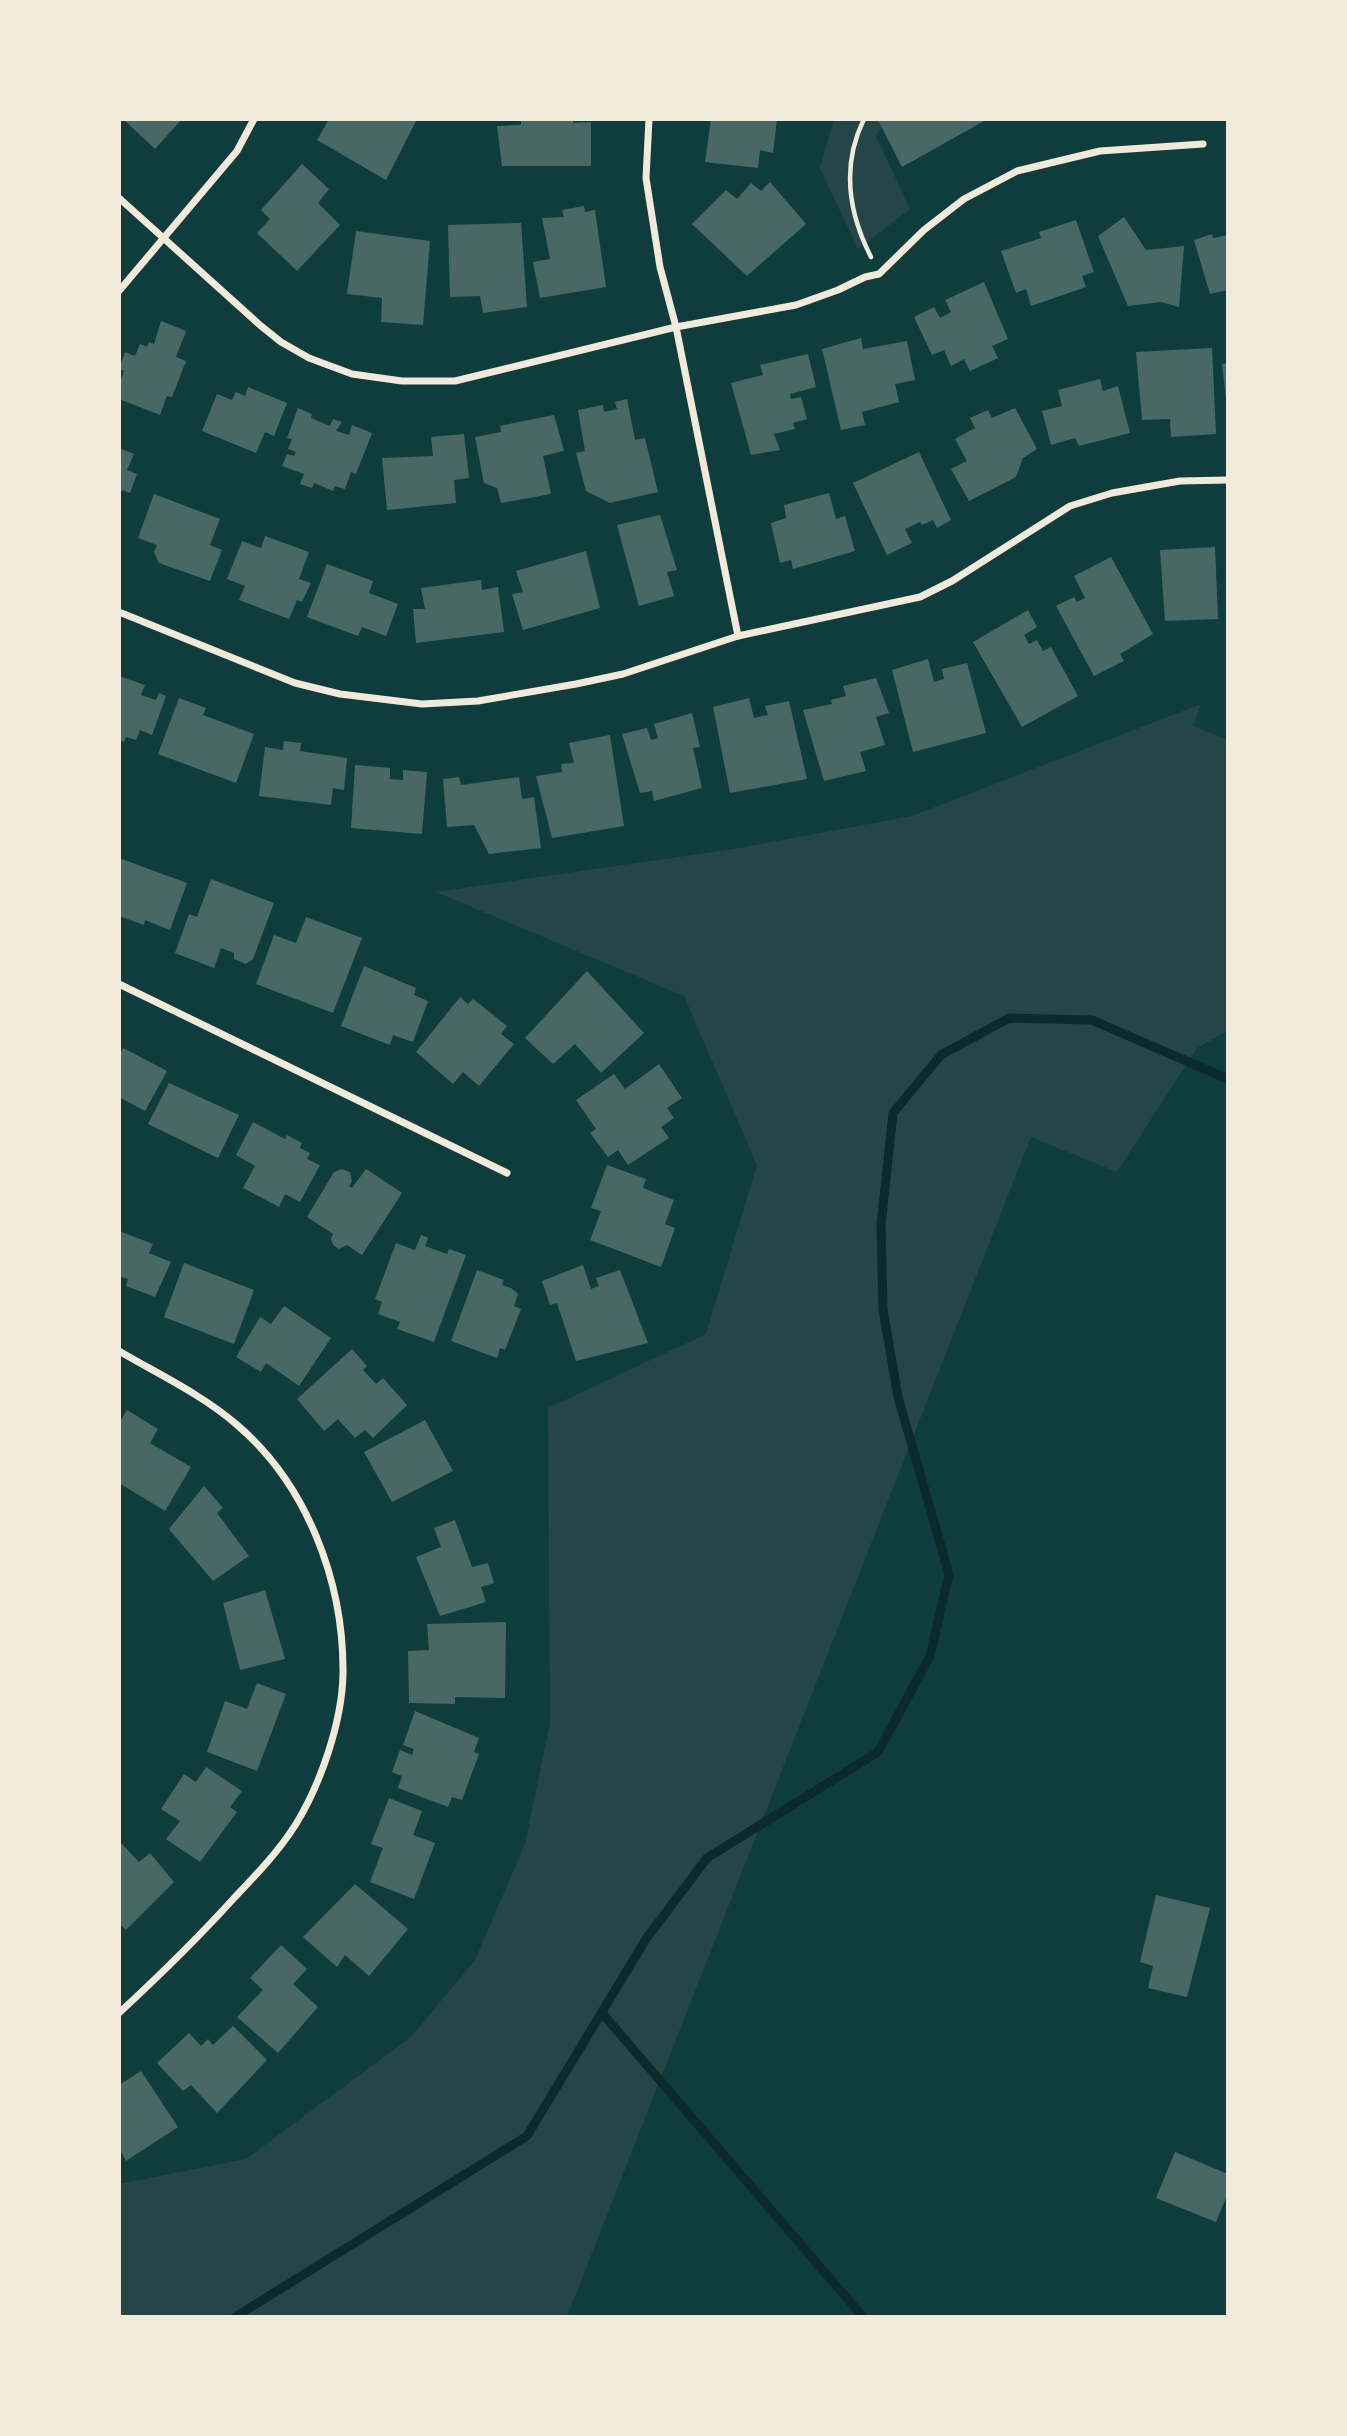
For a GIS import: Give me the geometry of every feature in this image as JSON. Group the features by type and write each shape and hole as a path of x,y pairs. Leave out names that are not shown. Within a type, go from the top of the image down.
{"street":[{"path":"119,291 237,151 254,119"},
{"path":"649,119 646,178 660,267 676,327 737,636"},
{"path":"119,198 261,326 281,342 309,358 352,374 402,381 456,381 676,327 796,305 838,290 865,277 879,274 924,230 964,199 1017,171 1100,151 1203,144"},
{"path":"119,612 295,683 340,694 422,704 478,701 623,674 737,636 920,597 952,581 1070,506 1112,493 1180,481 1228,480"},
{"path":"119,984 507,1173"},
{"path":"119,1351 236,1423 265,1453 287,1482 308,1516 335,1593 343,1675 338,1711 316,1787 296,1824 274,1855 184,1953 119,2013"}],"path":[{"path":"863,119 856,135 849,186 858,230 879,274"}],"shaded area":[{"path":"834,119 887,119 876,136 910,209 858,249 820,168"},
{"path":"1201,704 1193,726 1228,740 1228,1031 1197,1048 1117,1172 1031,1137 568,2314 562,2317 119,2317 119,2184 246,2159 411,2037 475,1960 525,1844 550,1723 548,1408 706,1334 757,1165 684,996 436,892 734,849 912,816"}],"building":[{"path":"123,119 182,119 155,149"},
{"path":"329,119 417,119 386,180 317,140"},
{"path":"521,119 573,119 573,123 591,122 591,166 502,166 497,126 521,125"},
{"path":"711,119 777,119 773,153 760,150 758,168 705,162"},
{"path":"878,120 984,121 902,167"},
{"path":"302,164 329,189 318,203 340,225 297,271 257,233 270,219 261,210"},
{"path":"770,182 806,224 747,276 692,224 726,190 737,199 751,183 761,191"},
{"path":"584,206 585,212 595,210 606,287 540,298 533,262 550,259 542,218 564,217 562,210"},
{"path":"1124,217 1146,250 1184,246 1179,307 1161,302 1128,306 1098,236"},
{"path":"1076,220 1094,272 1082,276 1086,287 1031,306 1026,289 1016,293 1001,251 1041,238 1039,232"},
{"path":"521,223 527,307 483,313 480,296 450,297 448,225"},
{"path":"356,231 430,241 423,325 381,322 382,298 347,294"},
{"path":"1212,234 1213,238 1228,235 1228,290 1210,294 1194,240"},
{"path":"984,282 1008,339 992,346 998,358 970,371 964,359 951,366 944,350 932,355 914,317 934,307 940,318 951,312 945,300"},
{"path":"161,321 186,331 176,357 186,361 172,397 167,396 160,415 119,399 119,385 124,371 119,369 125,352 135,356 140,344 147,347 149,342 154,344"},
{"path":"861,338 863,349 907,341 915,380 895,384 899,402 862,412 865,425 841,430 822,349"},
{"path":"1212,348 1216,434 1171,437 1170,419 1142,420 1136,352"},
{"path":"808,354 816,387 790,394 791,399 801,397 807,419 793,423 795,429 774,434 780,450 751,455 731,383 763,375 760,365"},
{"path":"1228,363 1228,399 1226,399 1222,364"},
{"path":"1100,379 1103,391 1118,386 1130,433 1079,446 1075,438 1051,445 1042,411 1062,406 1058,390"},
{"path":"248,387 287,403 274,436 265,432 256,453 202,431 217,394 232,400 236,392 245,396"},
{"path":"627,399 635,440 645,438 658,492 610,503 586,491 576,453 585,451 578,410 603,405 604,412 617,409 615,402"},
{"path":"298,408 312,414 311,418 330,426 333,419 342,422 336,431 349,435 352,425 372,433 356,474 351,472 345,489 335,486 333,491 314,483 312,488 300,484 304,474 282,466 287,454 294,456 296,452 288,449 292,439 287,438"},
{"path":"1015,408 1037,449 1023,458 1016,477 969,501 951,469 967,461 955,439 975,428 970,418 988,410 992,418"},
{"path":"554,415 564,451 543,456 551,494 501,503 497,488 484,483 475,437 501,432 500,426"},
{"path":"464,434 469,478 454,480 456,503 387,510 382,458 433,456 431,437"},
{"path":"119,448 134,454 127,470 137,474 130,493 122,490 119,498"},
{"path":"919,452 951,520 937,528 933,520 905,529 912,543 887,555 853,483"},
{"path":"829,493 836,519 845,516 855,551 793,569 791,560 780,563 771,523 786,518 784,505"},
{"path":"154,494 220,519 210,545 222,550 210,581 159,563 154,552 157,545 138,538"},
{"path":"660,515 677,570 667,572 674,596 639,606 617,525"},
{"path":"265,536 309,552 299,579 311,583 302,602 297,600 289,619 239,600 245,586 227,579 242,541 261,548"},
{"path":"1215,547 1218,619 1165,621 1160,550"},
{"path":"586,551 600,608 523,630 512,594 523,592 516,571"},
{"path":"1111,557 1153,634 1120,654 1124,661 1094,676 1056,606 1074,597 1077,602 1085,598 1074,576"},
{"path":"327,564 373,581 369,593 398,604 386,636 362,627 358,636 307,617"},
{"path":"481,580 482,590 498,587 504,632 416,643 413,609 425,609 421,588"},
{"path":"1028,610 1037,627 1024,635 1029,644 1037,640 1043,651 1051,647 1078,696 1022,727 973,642"},
{"path":"928,659 934,682 944,679 942,669 967,663 986,733 913,752 892,670"},
{"path":"119,676 145,685 141,695 156,700 159,693 166,696 152,735 140,730 136,740 126,737 124,742 119,739"},
{"path":"876,678 889,713 876,717 885,745 860,752 866,771 824,781 803,710 832,704 831,700 846,696 843,686"},
{"path":"179,698 206,708 203,715 254,734 236,783 158,754"},
{"path":"749,698 754,718 768,715 765,706 789,701 807,779 730,793 713,707"},
{"path":"692,713 700,747 693,748 702,788 654,801 652,791 640,793 622,734 647,728 651,740 658,738 654,724"},
{"path":"610,735 624,826 552,838 536,776 562,772 561,764 574,763 569,743"},
{"path":"284,741 301,743 300,751 347,758 344,790 333,788 331,805 259,796 265,747 283,750"},
{"path":"355,765 390,768 390,779 403,780 403,770 427,772 422,834 351,828"},
{"path":"459,777 461,785 519,777 522,799 534,797 541,848 489,854 474,825 447,827 443,779"},
{"path":"119,858 187,883 170,930 145,920 144,925 119,916"},
{"path":"211,879 274,903 253,959 246,964 234,959 234,953 221,948 214,968 175,953 189,914 197,917"},
{"path":"306,917 362,938 333,1013 256,984 274,935 296,943"},
{"path":"364,966 416,988 414,995 428,1001 413,1042 393,1035 390,1045 341,1026"},
{"path":"587,971 644,1033 601,1073 575,1044 553,1064 525,1038"},
{"path":"460,997 468,1004 473,999 507,1026 501,1034 514,1044 479,1086 463,1072 453,1084 416,1052"},
{"path":"123,1048 167,1071 145,1111 119,1097 119,1056"},
{"path":"659,1064 682,1098 667,1108 674,1118 661,1127 669,1138 628,1165 618,1150 608,1157 590,1133 596,1129 576,1100 614,1074 625,1089"},
{"path":"169,1083 239,1115 218,1158 148,1124"},
{"path":"253,1122 285,1139 287,1135 302,1143 300,1148 310,1153 307,1159 320,1165 300,1202 285,1194 279,1207 243,1188 255,1166 236,1155"},
{"path":"607,1165 646,1179 643,1188 674,1200 665,1224 675,1228 661,1267 590,1240 601,1211 591,1208"},
{"path":"342,1169 350,1172 352,1181 349,1186 352,1188 366,1169 402,1193 362,1255 347,1245 339,1249 333,1245 333,1234 307,1217 334,1172"},
{"path":"119,1231 153,1244 149,1253 171,1262 155,1297 126,1286 128,1279 119,1276"},
{"path":"421,1235 428,1238 425,1246 447,1254 449,1249 466,1255 434,1342 397,1329 400,1322 378,1314 382,1302 375,1299 396,1243 415,1250"},
{"path":"184,1263 254,1290 234,1344 164,1317"},
{"path":"583,1265 591,1289 599,1286 596,1278 620,1270 648,1343 576,1361 557,1303 550,1305 542,1281"},
{"path":"477,1270 504,1280 502,1285 518,1294 514,1306 521,1309 505,1350 500,1348 497,1358 451,1341"},
{"path":"284,1306 331,1338 299,1386 266,1363 261,1372 236,1357 260,1317 271,1324"},
{"path":"352,1349 367,1366 363,1370 376,1384 383,1378 407,1405 373,1438 365,1430 355,1438 338,1419 324,1431 297,1399"},
{"path":"127,1410 158,1429 150,1443 191,1467 165,1511 119,1483 119,1423"},
{"path":"425,1420 453,1471 392,1502 364,1452"},
{"path":"204,1486 223,1508 217,1513 249,1556 213,1581 169,1529"},
{"path":"455,1520 472,1567 488,1563 494,1583 481,1587 486,1602 440,1616 416,1557 441,1547 434,1528"},
{"path":"265,1590 285,1659 240,1670 223,1603"},
{"path":"506,1622 505,1698 455,1697 455,1704 409,1703 408,1651 429,1650 427,1624"},
{"path":"257,1683 286,1694 257,1771 207,1752 225,1701 247,1709"},
{"path":"415,1711 479,1738 474,1752 479,1754 462,1800 452,1797 448,1807 398,1788 402,1776 392,1772 400,1750 412,1755 414,1749 403,1745"},
{"path":"206,1767 242,1791 230,1807 237,1812 200,1862 166,1839 180,1821 161,1809 184,1774 196,1782"},
{"path":"389,1798 422,1811 413,1835 435,1843 414,1899 370,1882 383,1848 371,1844"},
{"path":"119,1841 139,1862 150,1853 174,1882 126,1930 121,1925 119,1927"},
{"path":"355,1884 408,1929 369,1976 345,1955 337,1967 303,1937"},
{"path":"1156,1895 1210,1908 1187,1997 1148,1988 1153,1966 1140,1962"},
{"path":"281,1945 307,1969 293,1984 318,2007 278,2053 237,2017 263,1990 250,1978"},
{"path":"233,2026 267,2060 217,2113 191,2085 183,2091 157,2063 189,2033 201,2046 208,2039 213,2045"},
{"path":"141,2071 178,2127 126,2161 119,2148 119,2085"},
{"path":"1175,2152 1228,2174 1228,2193 1216,2222 1156,2198"}],"waterway":[{"path":"235,2317 527,2136 646,1939 707,1858 878,1752 930,1656 949,1574 898,1397 883,1309 881,1225 893,1113 941,1055 1009,1018 1092,1020 1228,1079"},
{"path":"602,2013 863,2317"}]}
